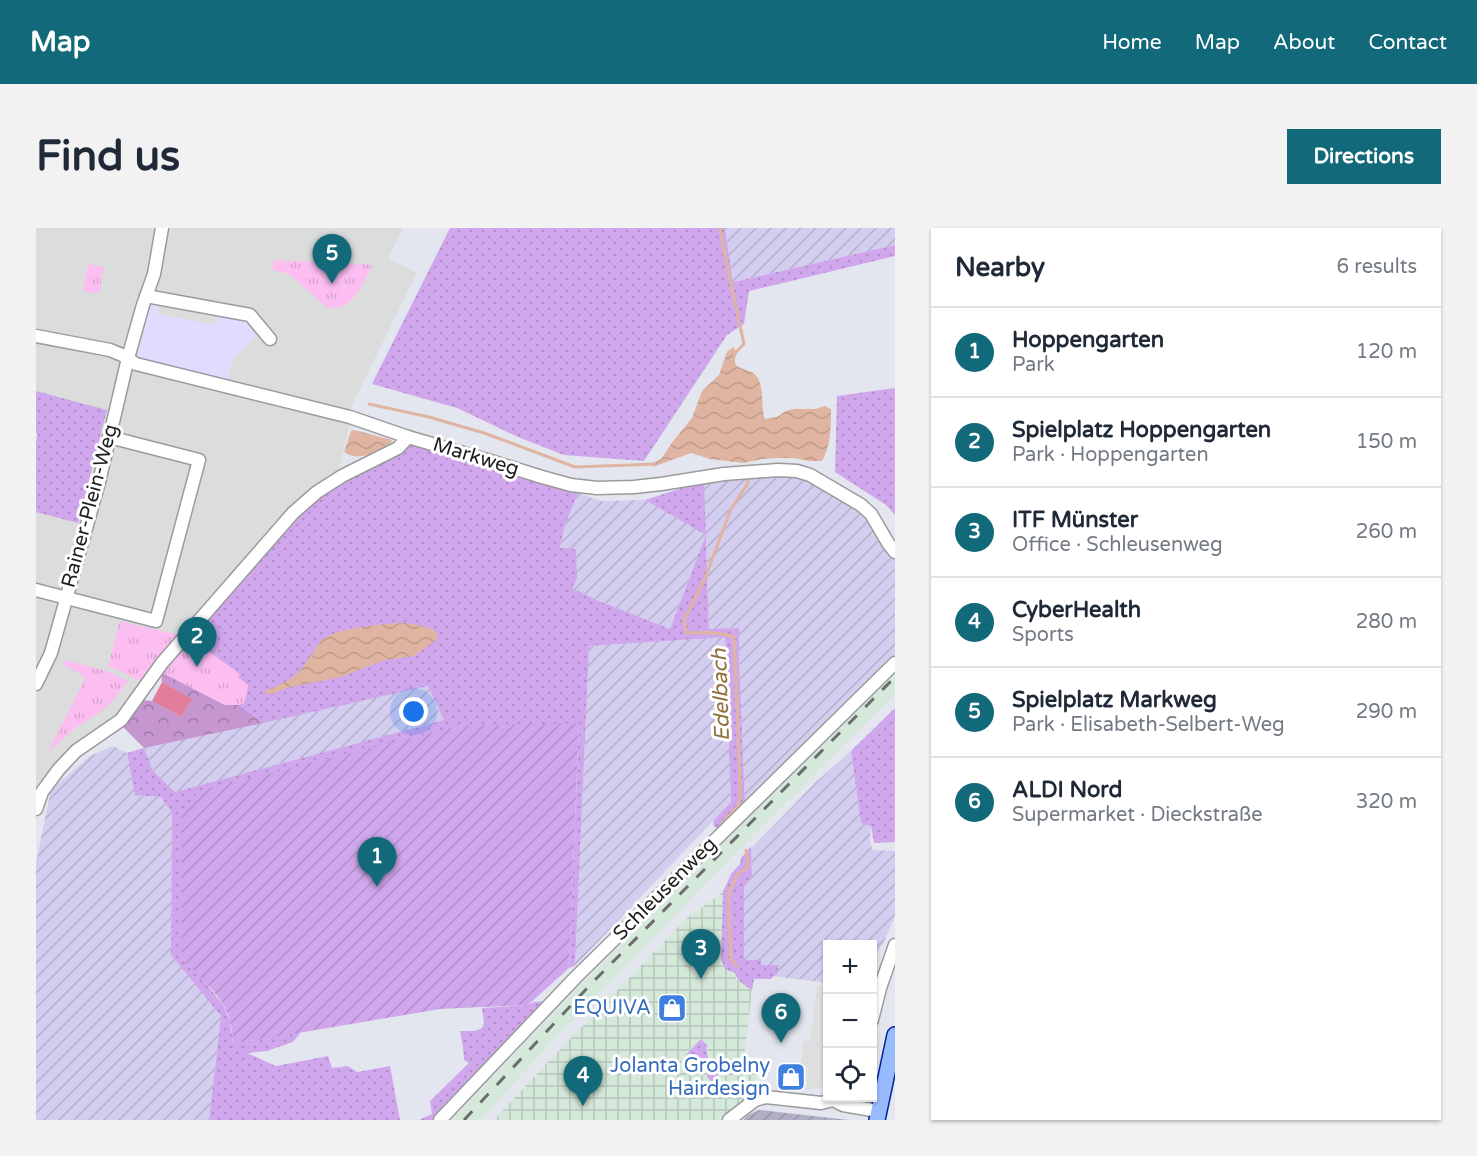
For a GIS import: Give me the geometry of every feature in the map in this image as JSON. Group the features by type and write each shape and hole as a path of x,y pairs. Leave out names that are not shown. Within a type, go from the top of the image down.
{"main road":[{"path":"877,1115 895,1035"}],"street":[{"name":"Rainer-Plein-Weg","path":"36,684 51,653 99,482 128,358 154,274 162,228"},
{"path":"146,296 250,315 270,339"},
{"name":"Markweg","path":"36,336 110,350 136,364 350,417 408,437 572,485 597,488 661,484 724,474 796,471 810,475 861,505 871,514 895,552"},
{"path":"36,590 156,621 199,460 109,437"},
{"path":"36,809 42,792 59,769 76,751 121,720 162,663 293,513 317,492 342,476 398,448 408,437"},
{"name":"Schleusenweg","path":"440,1120 575,978 895,663"},
{"path":"877,1002 895,945"},
{"path":"729,1120 755,1100 766,1097 824,1102"},
{"path":"837,1102 843,1106 877,1115"}],"shaded area":[{"path":"36,228 403,228 388,259 417,273 348,413 350,423 339,470 326,476 277,525 117,719 86,740 36,803"},
{"path":"450,228 725,228 733,282 895,245 895,256 749,291 744,324 727,335 644,461 564,455 518,437 457,408 372,384"},
{"path":"725,228 895,228 895,245 733,282"},
{"path":"159,304 157,314 216,325 218,316 245,321 258,332 232,361 227,381 137,359 150,305"},
{"path":"895,388 895,515 886,505 835,472 837,396"},
{"path":"36,391 107,410 78,523 36,512 36,441 38,434 36,433"},
{"path":"418,443 578,493 565,525 560,548 576,549 577,578 572,588 670,629 706,535 709,629 739,628 745,804 718,828 714,827 713,821 731,802 725,637 589,646 575,966 569,968 579,724 205,982 223,1005 230,1020 233,1044 301,1032 293,1042 267,1051 247,1053 276,1066 328,1056 332,1068 348,1066 357,1072 390,1066 400,1120 209,1120 221,1016 171,955 172,813 161,797 135,795 127,753 144,748 153,771 175,792 444,720 428,686 263,723 161,672 296,515 318,495 400,450"},
{"path":"779,474 808,478 859,507 895,557 895,656 745,804 739,628 709,630 706,536 670,629 572,588 575,549 560,549 565,525 578,493 601,501 645,500 705,534 704,481"},
{"path":"704,481 706,535 645,500"},
{"path":"725,636 731,802 575,966 589,646"},
{"path":"895,671 895,694 753,835 550,1044 480,1120 452,1120 567,999"},
{"path":"162,682 192,699 181,717 152,701"},
{"path":"429,685 445,720 175,792 153,771 144,748"},
{"path":"895,708 895,842 874,843 871,826 861,823 851,751"},
{"path":"579,723 569,968 528,1005 440,1009 233,1044 227,1011 210,987 182,960 181,814 199,791 459,726"},
{"path":"113,746 127,753 135,795 161,797 172,813 171,955 221,1016 209,1120 36,1120 36,863 51,790 90,756"},
{"path":"851,751 861,823 871,825 872,850 895,851 895,916 877,954 877,940 823,940 823,982 750,973 733,952 736,890 752,875 751,849 815,783"},
{"path":"751,846 752,875 744,887 744,960 761,960 761,965 779,965 771,979 754,979 752,990 739,981 735,973 725,969 721,959 723,892 731,874"},
{"path":"723,892 721,959 735,973 736,979 752,990 743,1066 753,1068 754,1064 759,1065 756,1083 760,1087 721,1120 494,1120 686,919"},
{"path":"817,986 823,987 823,1087 806,1090 808,1066 801,1065 803,1041 810,1042"},
{"path":"546,1001 435,1120 419,1120 432,1114 430,1101 469,1063 464,1060 460,1031 475,1031 482,1028 484,1023 482,1008 528,1005"},
{"path":"701,1039 708,1046 706,1048 710,1071 717,1071 718,1080 714,1084 707,1077 709,1071 695,1055 689,1060 685,1056"},
{"path":"759,1110 849,1120 743,1120"}],"green space":[{"path":"274,260 372,265 350,302 335,308 326,307 289,274 272,270"},
{"path":"88,264 104,267 99,294 83,291"},
{"path":"120,621 183,636 145,683 108,666"},
{"path":"189,637 240,674 238,677 248,685 245,703 225,705 161,672"},
{"path":"65,660 106,671 128,681 101,712 75,728 49,750 86,677 63,665"},
{"path":"161,672 225,705 238,705 263,723 144,748 122,726 144,700 152,701 181,717 191,699 162,682"}],"water":[{"path":"733,347 737,353 735,364 757,377 762,392 765,419 777,417 793,409 815,409 825,406 831,409 829,442 822,461 778,458 743,463 710,459 691,453 653,467 653,463 661,459 692,418 702,391 719,375 727,352"},
{"path":"351,431 392,440 391,443 368,455 350,455 344,452"},
{"path":"405,623 435,631 437,639 414,656 385,660 341,677 290,687 272,694 266,693 266,690 285,682 296,674 323,639 362,627"}],"waterway":[{"name":"Edelbach","path":"720,228 744,344 734,354"},
{"path":"369,404 429,417 484,433 575,467 655,464"},
{"name":"Edelbach","path":"723,822 739,805 740,793 734,637 723,634 686,633 684,620 705,578 731,509 748,483 747,476"},
{"name":"Edelbach","path":"737,966 731,959 729,892 737,875 748,867 746,850"}],"railway":[{"path":"464,1120 590,985 895,677"}],"place":[{"name":"Spielplatz Markweg","path":"332,284"},
{"name":"Spielplatz Hoppengarten","path":"197,667"},
{"name":"Hoppengarten","path":"377,887"},
{"name":"ITF Münster","path":"701,979"},
{"name":"EQUIVA","path":"672,1008"},
{"name":"ALDI Nord","path":"781,1043"},
{"name":"Jolanta Grobelny Hairdesign","path":"791,1077"},
{"name":"CyberHealth","path":"583,1106"}]}
